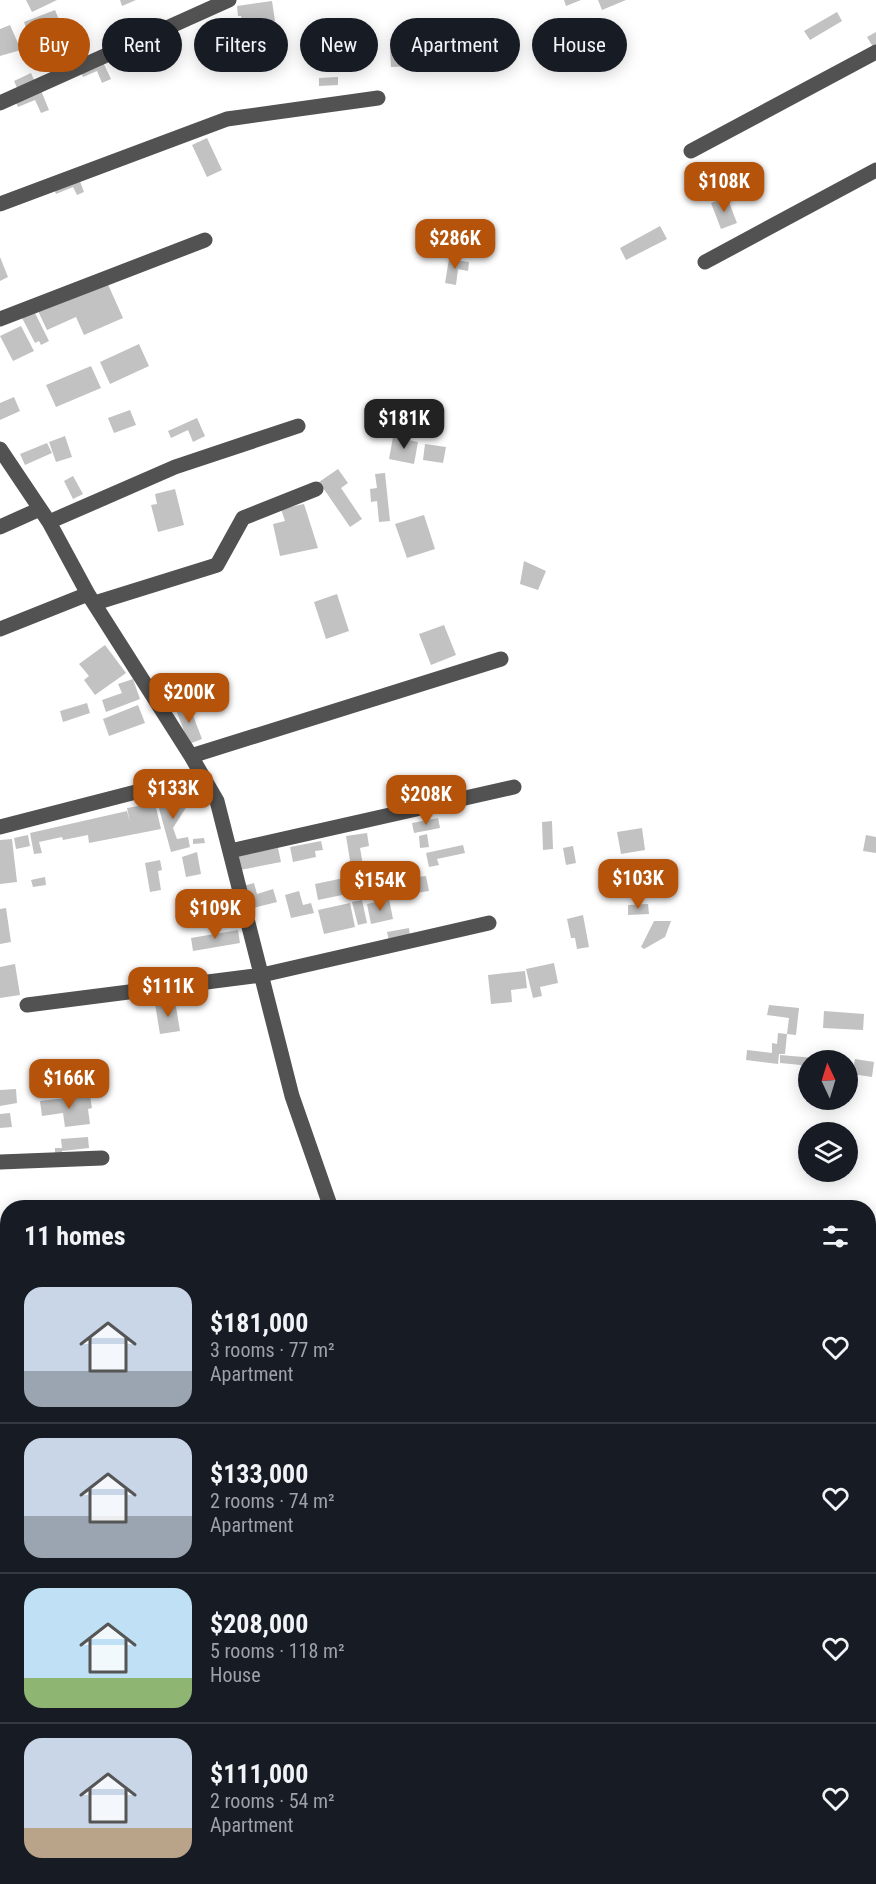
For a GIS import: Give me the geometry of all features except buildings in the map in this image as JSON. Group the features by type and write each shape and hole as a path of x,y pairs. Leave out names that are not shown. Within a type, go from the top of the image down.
{"street":[{"path":"0,103 229,0"},
{"path":"691,151 876,52"},
{"path":"0,204 227,119 378,98"},
{"path":"705,262 876,170"},
{"path":"0,319 205,240"},
{"path":"49,522 175,467 298,426"},
{"path":"0,449 49,522 92,598 217,801 292,1096 328,1200"},
{"path":"0,629 92,598 217,565 243,518 316,489"},
{"path":"0,527 40,509"},
{"path":"191,756 501,659"},
{"path":"0,828 202,775"},
{"path":"230,851 514,787"},
{"path":"27,1005 262,975 489,923"},
{"path":"0,1162 102,1158"}]}
